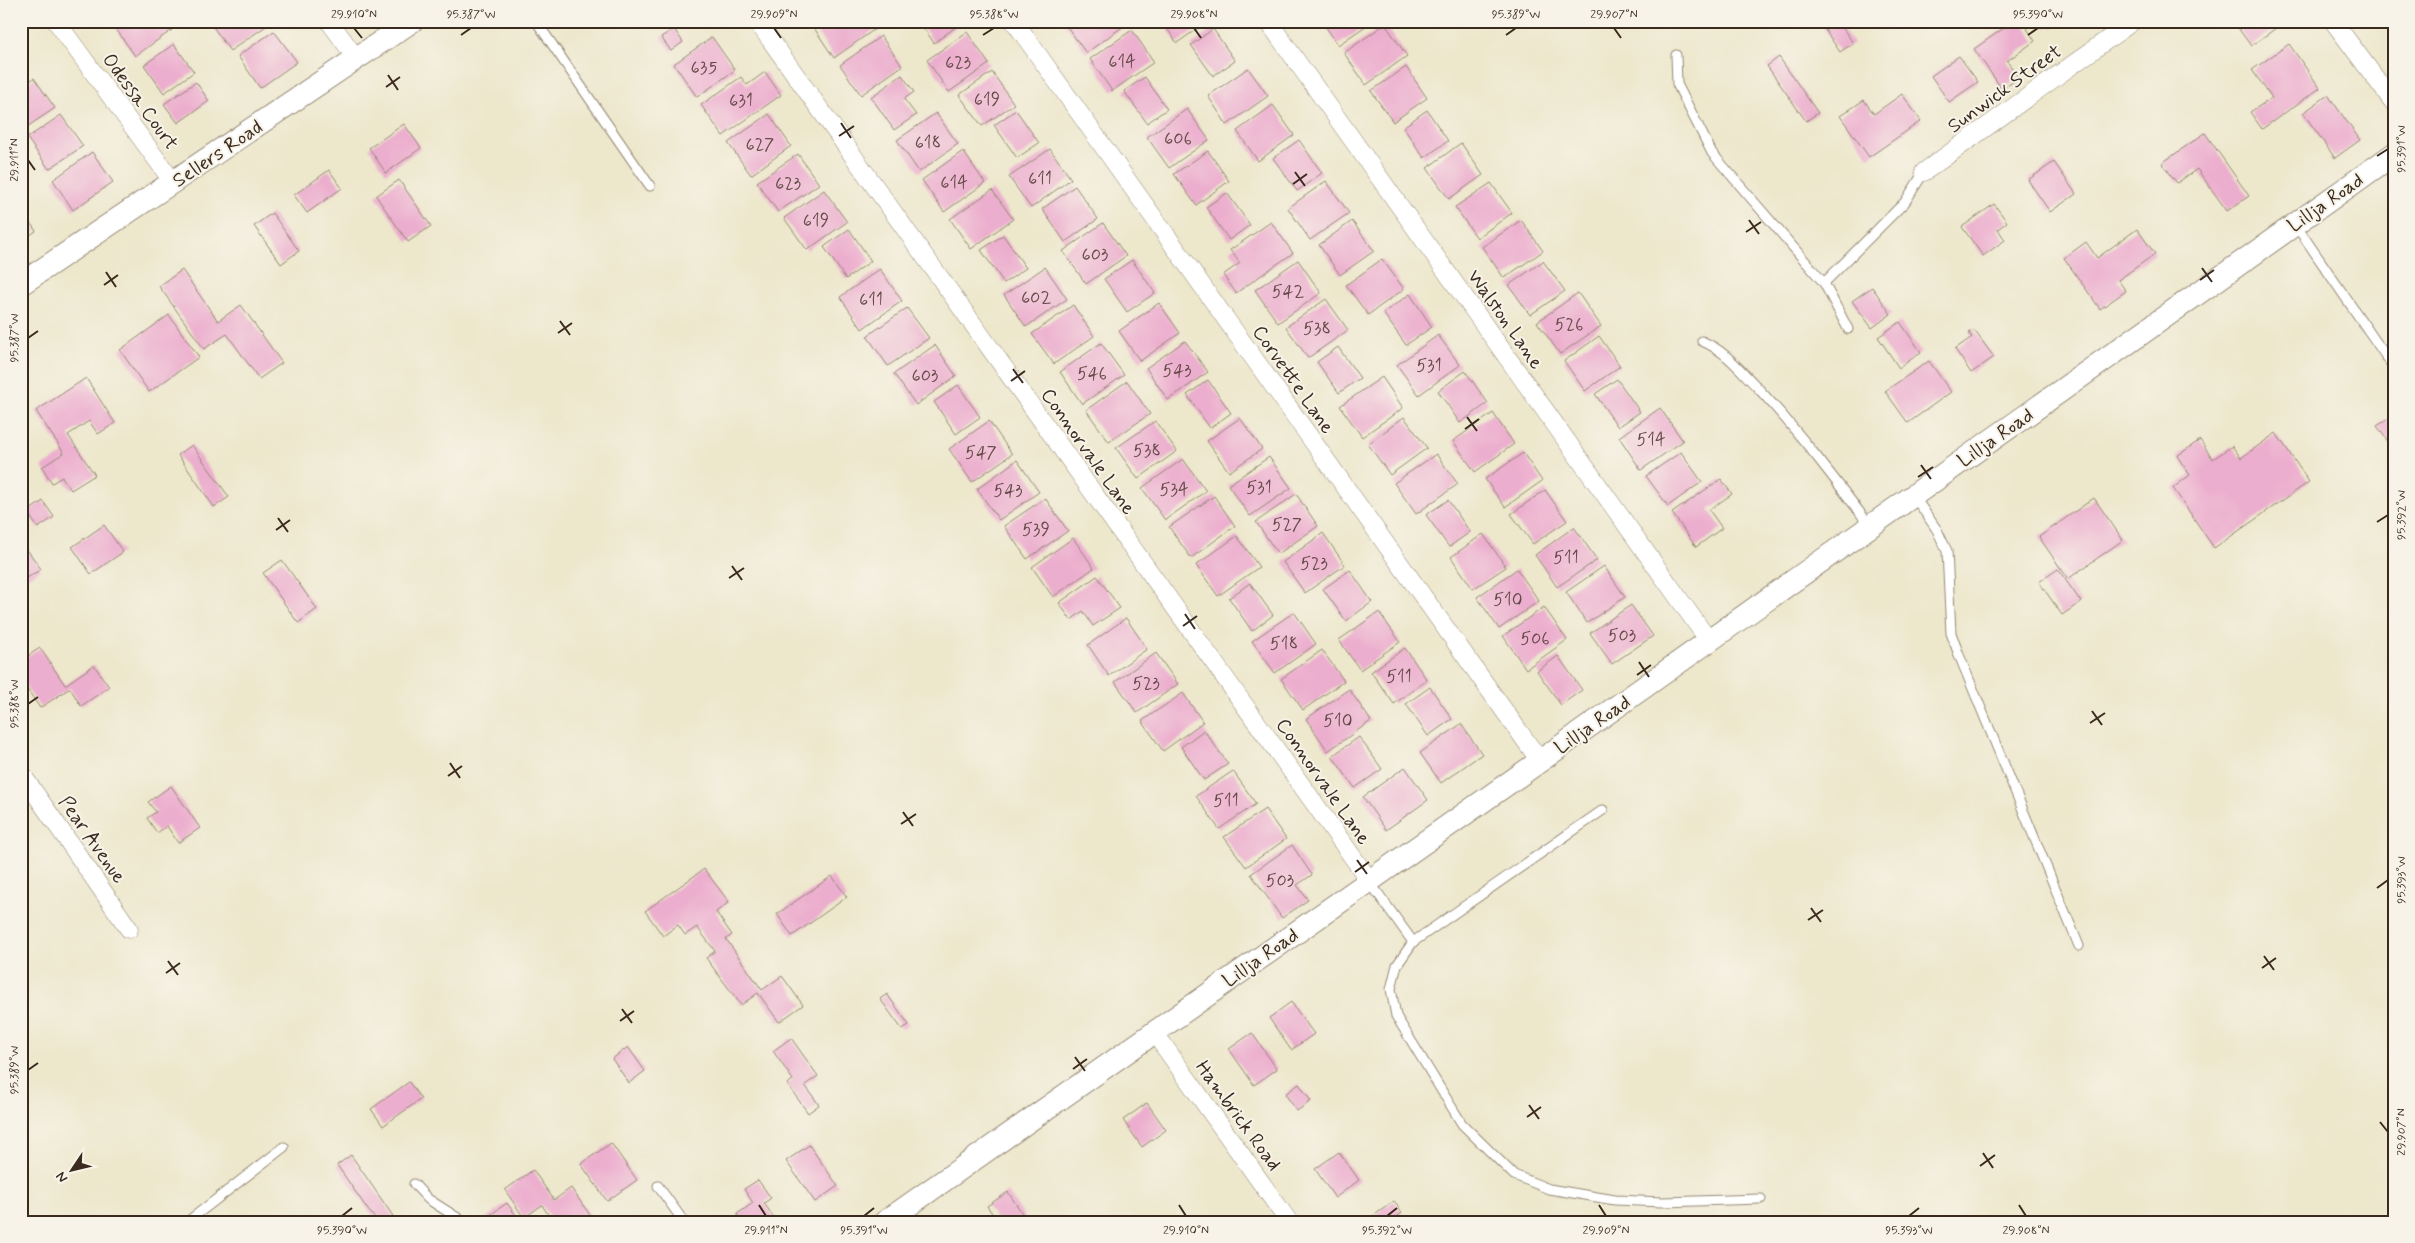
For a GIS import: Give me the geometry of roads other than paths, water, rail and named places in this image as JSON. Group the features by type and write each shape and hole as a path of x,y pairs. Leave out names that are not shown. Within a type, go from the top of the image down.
{"street":[{"name":"Odessa Court","path":"56,21 173,182"},
{"path":"329,21 356,58"},
{"name":"Sellers Road","path":"21,284 412,21"},
{"name":"Connorvale Lane","path":"757,21 1369,880"},
{"name":"Corvette Lane","path":"1014,21 1540,761"},
{"name":"Walston Lane","path":"1268,21 1709,641"},
{"name":"Sunwick Street","path":"1924,172 2133,21"},
{"path":"2333,21 2394,104"},
{"name":"Lillja Road","path":"888,1221 1540,761 2295,224 2390,163"},
{"name":"Pear Avenue","path":"21,773 129,929"},
{"name":"Hambrick Road","path":"1154,1032 1289,1222"}],"lane":[{"path":"536,21 650,186"},
{"path":"1676,55 1677,84 1712,153 1824,283 1848,329"},
{"path":"1824,283 1905,202 1924,172"},
{"path":"2295,224 2394,368"},
{"path":"1702,341 1721,350 1772,404 1818,456 1870,526"},
{"path":"1914,495 1937,530 1947,551 1951,633 1959,655 2079,946"},
{"path":"1603,810 1412,942 1397,965 1391,989 1396,1016 1462,1124 1514,1175 1549,1189 1615,1200 1663,1202 1760,1199"},
{"path":"1369,880 1412,942"},
{"path":"187,1222 284,1147"},
{"path":"414,1184 428,1199 464,1222"},
{"path":"658,1186 684,1222"}]}
